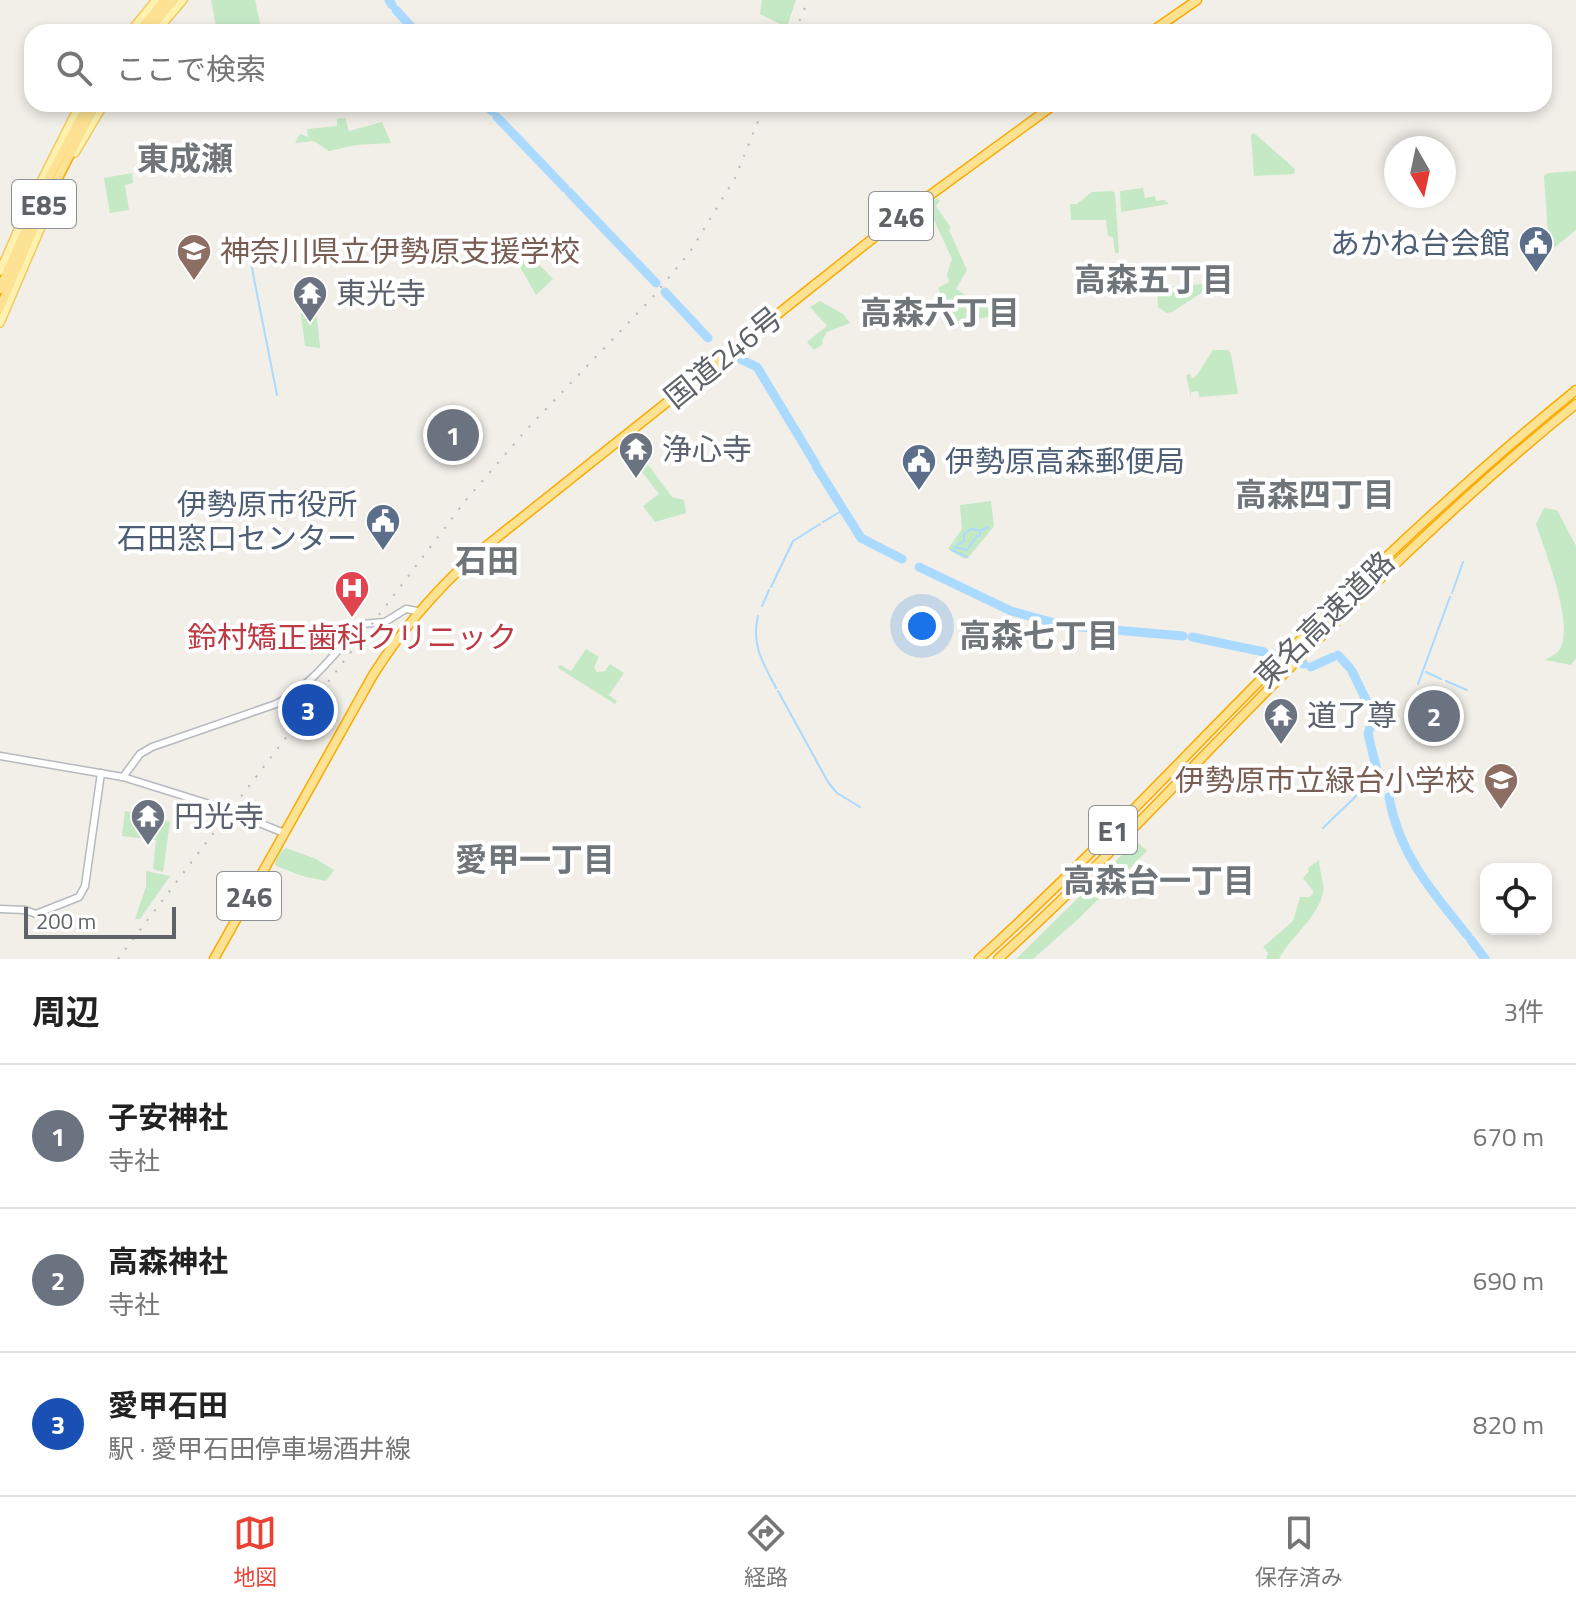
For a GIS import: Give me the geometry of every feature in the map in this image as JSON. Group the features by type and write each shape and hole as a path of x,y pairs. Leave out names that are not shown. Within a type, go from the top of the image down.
{"highway":[{"path":"145,24 165,0"},
{"path":"154,24 174,0"},
{"path":"1162,24 1197,0"},
{"name":"E85","path":"0,289 44,187 84,112"},
{"name":"E85","path":"0,308 42,209 92,112"},
{"name":"国道246号","path":"214,959 373,675 417,611 475,555 711,366 896,220 1044,112"},
{"name":"東名高速道路","path":"979,959 1423,522 1576,390"},
{"name":"東名高速道路","path":"998,959 1122,841 1319,638 1438,524 1576,404"}],"main road":[{"path":"136,24 156,0"},
{"path":"163,24 183,0"},
{"path":"0,271 76,112"},
{"path":"0,323 49,204 99,112"},
{"path":"123,777 140,754 152,747 291,696 309,682 362,624 385,622 406,609 417,611"},
{"path":"0,756 123,777 219,807 284,833"},
{"path":"0,909 25,910 36,914 79,897 85,886 101,773"}],"green space":[{"path":"211,0 255,0 260,24 216,24"},
{"path":"762,0 796,0 788,24 780,24 760,14"},
{"path":"345,118 349,131 382,122 391,143 356,145 329,151 314,141 295,143 300,134 308,137 307,129 337,126 337,119"},
{"path":"1254,133 1295,169 1294,174 1254,176 1251,135"},
{"path":"1576,171 1576,230 1555,247 1549,248 1544,176"},
{"path":"132,173 133,183 125,185 129,210 110,213 104,178"},
{"path":"1143,188 1145,198 1155,196 1156,201 1164,200 1169,204 1121,212 1120,191"},
{"path":"1092,192 1115,193 1119,253 1115,253 1113,237 1108,236 1106,220 1071,220 1070,204 1077,204"},
{"path":"937,198 940,201 936,206 951,228 949,230 967,270 956,289 1002,315 953,323 938,288 949,282 947,274 952,259 928,207"},
{"path":"518,243 553,279 536,295 511,251"},
{"path":"1205,284 1206,290 1172,312 1167,313 1158,307 1157,287"},
{"path":"315,297 320,348 305,346 299,298"},
{"path":"820,301 843,314 850,323 827,332 823,344 814,350 807,342 827,326 810,307"},
{"path":"1213,350 1228,350 1231,354 1238,394 1199,397 1198,391 1191,392 1191,397 1186,375 1190,374 1192,379 1197,375"},
{"path":"639,453 672,497 684,500 686,513 655,522 643,506 659,494 629,461"},
{"path":"991,501 994,526 968,558 948,549 962,529 960,505"},
{"path":"1544,508 1557,510 1576,546 1576,658 1571,665 1545,660 1560,649 1564,623 1552,569 1536,524"},
{"path":"586,649 599,657 594,667 597,672 605,671 610,664 624,673 609,695 617,701 615,704 558,668 560,665 571,671"},
{"path":"125,811 170,822 163,872 153,869 156,840 122,836"},
{"path":"1136,841 1147,851 1077,920 1033,959 1016,959"},
{"path":"286,848 316,859 334,870 326,881 276,866 281,851"},
{"path":"1319,860 1323,889 1320,903 1279,959 1266,959 1268,953 1263,947 1293,921 1300,897 1310,897 1314,892 1303,878 1308,868"},
{"path":"146,871 170,876 140,919 135,919 146,887"}],"waterway":[{"path":"389,0 392,5"},
{"path":"396,10 409,24"},
{"path":"497,117 565,188"},
{"path":"569,192 633,259"},
{"path":"247,243 277,395"},
{"path":"636,262 656,283"},
{"path":"665,292 708,338"},
{"path":"740,359 757,367 815,463"},
{"path":"816,466 861,538 902,559"},
{"path":"823,522 843,510"},
{"path":"771,587 793,541 820,524"},
{"path":"954,547 967,550 980,536 980,531 988,527"},
{"path":"965,533 971,529 978,530"},
{"path":"957,545 964,541 964,534"},
{"path":"952,550 967,557"},
{"path":"1452,593 1463,562"},
{"path":"919,567 1011,611 1062,625"},
{"path":"762,606 769,590"},
{"path":"1418,684 1450,597"},
{"path":"758,616 757,645 776,688"},
{"path":"1069,626 1183,636"},
{"path":"1192,637 1264,652"},
{"path":"1272,654 1304,664"},
{"path":"1338,655 1350,668"},
{"path":"1311,667 1333,657"},
{"path":"1352,671 1366,700"},
{"path":"1426,672 1441,679"},
{"path":"1446,681 1467,690"},
{"path":"778,691 828,782 837,793 860,807"},
{"path":"1372,721 1368,734 1377,770"},
{"path":"1323,828 1380,773"},
{"path":"1389,797 1400,837 1409,854 1430,888 1468,936"},
{"path":"1471,940 1485,959"}],"railway":[{"path":"798,24 808,0"},
{"path":"118,959 466,500 528,428 652,298 690,252 735,178 762,112"}],"place":[{"name":"あかね台会館","path":"1536,274"},
{"name":"神奈川県立伊勢原支援学校","path":"194,282"},
{"name":"東光寺","path":"310,324"},
{"name":"子安神社","path":"453,435"},
{"name":"浄心寺","path":"636,480"},
{"name":"伊勢原高森郵便局","path":"919,492"},
{"name":"伊勢原市役所 石田窓口センター","path":"383,552"},
{"name":"鈴村矯正歯科クリニック","path":"352,619"},
{"name":"愛甲石田","path":"308,710"},
{"name":"高森神社","path":"1434,716"},
{"name":"道了尊","path":"1281,746"},
{"name":"伊勢原市立緑台小学校","path":"1501,811"},
{"name":"円光寺","path":"148,847"}],"district":[{"name":"東成瀬","path":"185,158"},
{"name":"高森五丁目","path":"1154,279"},
{"name":"高森六丁目","path":"940,312"},
{"name":"高森四丁目","path":"1315,494"},
{"name":"石田","path":"487,560"},
{"name":"高森七丁目","path":"1039,635"},
{"name":"愛甲一丁目","path":"535,859"},
{"name":"高森台一丁目","path":"1159,880"}]}
